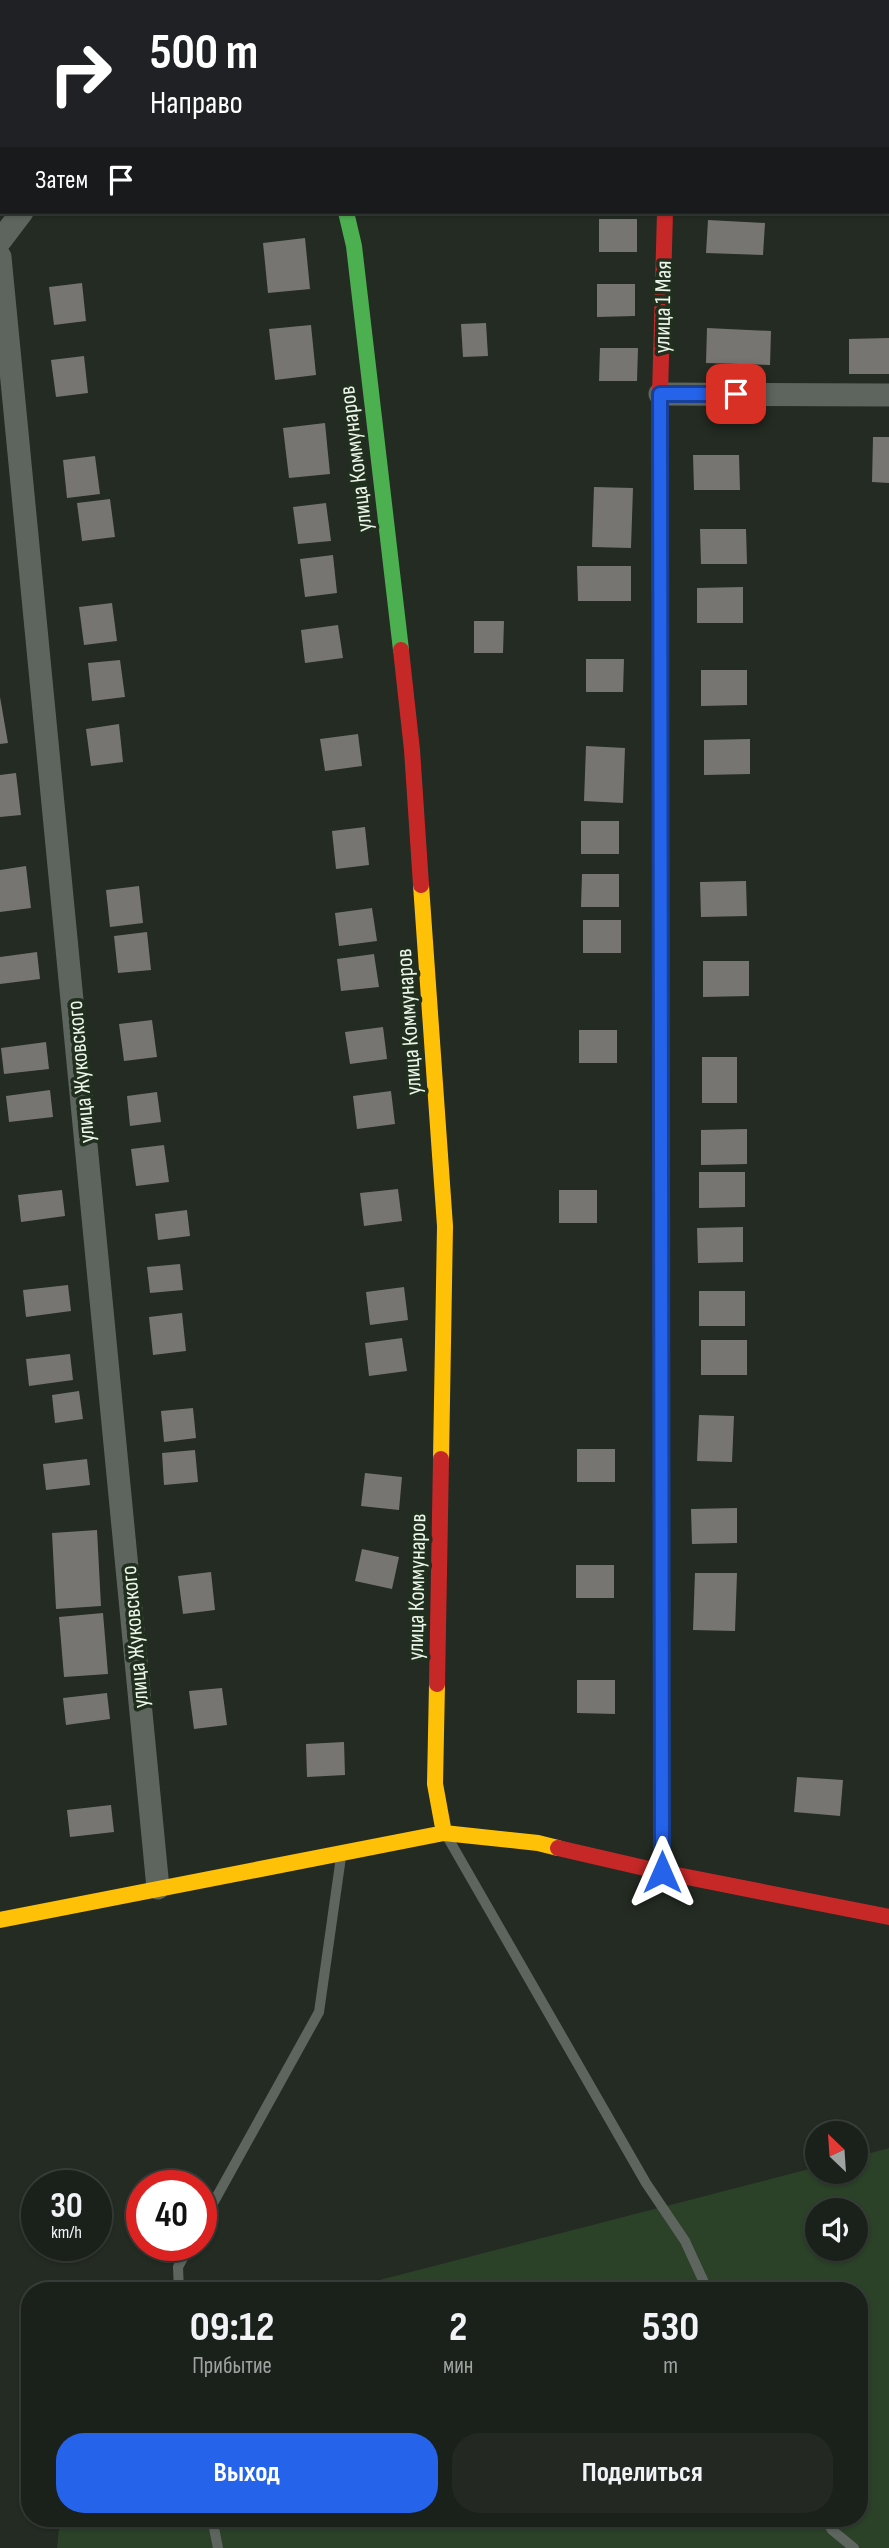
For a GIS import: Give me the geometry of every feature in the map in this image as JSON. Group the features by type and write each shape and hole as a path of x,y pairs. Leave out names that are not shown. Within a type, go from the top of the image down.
{"main road":[{"name":"улица Коммунаров","path":"346,214 354,246 412,750 445,1226 435,1784 444,1833"},
{"name":"улица 1 Мая","path":"662,1872 660,394 664,214"},
{"path":"0,1920 444,1833 538,1843 662,1872 889,1917"}],"street":[{"path":"0,240 20,214"},
{"name":"улица Жуковского","path":"0,257 158,1888"},
{"path":"660,394 889,395"}],"lane":[{"path":"444,1833 646,2183 685,2241 704,2282"},
{"path":"217,2196 319,2012 342,1852"},
{"path":"179,2282 178,2267 181,2261"},
{"path":"214,2527 218,2548"},
{"path":"830,2527 854,2548"}],"green space":[{"path":"889,2148 889,2548 57,2548 59,2527 868,2527 868,2282 372,2282 805,2170 805,2184 868,2184 868,2154"}],"building":[{"path":"599,219 637,219 637,252 599,252"},
{"path":"708,220 765,223 763,255 706,253"},
{"path":"305,238 310,289 268,293 263,243"},
{"path":"82,283 86,321 54,325 49,287"},
{"path":"597,284 635,284 635,316 597,317"},
{"path":"486,323 488,356 463,357 461,324"},
{"path":"311,325 316,375 275,380 269,329"},
{"path":"707,328 771,331 770,365 706,363"},
{"path":"889,338 889,374 849,374 849,339"},
{"path":"600,348 638,348 637,381 599,381"},
{"path":"84,356 88,393 56,397 51,360"},
{"path":"325,423 330,474 289,478 283,428"},
{"path":"873,437 889,437 889,483 872,482"},
{"path":"693,455 739,455 740,490 694,490"},
{"path":"95,456 100,494 67,498 63,460"},
{"path":"594,487 633,488 631,548 592,547"},
{"path":"110,499 115,537 82,541 77,503"},
{"path":"326,503 331,541 298,544 293,507"},
{"path":"700,529 746,529 747,564 701,564"},
{"path":"333,555 337,593 305,597 300,559"},
{"path":"577,566 631,566 631,601 578,601"},
{"path":"743,587 743,623 697,623 697,588"},
{"path":"112,603 117,641 84,645 79,607"},
{"path":"474,621 504,621 503,653 474,653"},
{"path":"338,625 343,658 305,663 301,630"},
{"path":"586,659 624,659 623,692 586,692"},
{"path":"120,660 125,697 92,701 88,663"},
{"path":"701,670 747,670 747,705 701,706"},
{"path":"0,697 8,743 0,744"},
{"path":"119,724 123,762 91,766 86,729"},
{"path":"358,734 362,766 325,771 320,739"},
{"path":"750,739 750,774 704,775 704,740"},
{"path":"586,746 625,748 623,803 584,801"},
{"path":"16,773 21,815 0,817 0,775"},
{"path":"581,821 619,821 619,854 581,854"},
{"path":"365,827 369,865 336,869 332,831"},
{"path":"26,866 31,908 0,912 0,870"},
{"path":"582,874 619,874 619,907 581,907"},
{"path":"746,881 747,916 701,917 700,882"},
{"path":"139,886 143,923 110,927 106,890"},
{"path":"372,908 377,941 339,946 335,913"},
{"path":"583,920 621,920 621,953 583,953"},
{"path":"147,932 151,970 118,973 114,936"},
{"path":"37,952 40,979 0,984 0,957"},
{"path":"374,954 379,987 341,991 337,959"},
{"path":"703,961 749,961 749,996 703,997"},
{"path":"152,1020 157,1057 124,1061 119,1024"},
{"path":"383,1027 387,1059 350,1064 345,1032"},
{"path":"579,1030 617,1030 617,1063 579,1063"},
{"path":"46,1042 49,1069 4,1074 1,1048"},
{"path":"702,1057 737,1057 737,1103 702,1103"},
{"path":"50,1090 53,1117 9,1122 6,1096"},
{"path":"391,1091 395,1124 357,1129 353,1096"},
{"path":"157,1092 161,1122 130,1126 127,1096"},
{"path":"747,1129 747,1164 701,1165 701,1130"},
{"path":"164,1145 169,1182 136,1186 131,1149"},
{"path":"699,1172 745,1172 745,1207 699,1208"},
{"path":"398,1189 402,1221 364,1226 360,1193"},
{"path":"62,1190 65,1216 21,1222 18,1195"},
{"path":"559,1190 597,1190 597,1223 559,1223"},
{"path":"187,1210 190,1236 158,1240 155,1214"},
{"path":"743,1227 743,1262 698,1263 697,1228"},
{"path":"180,1264 183,1290 150,1293 147,1267"},
{"path":"68,1285 71,1311 26,1317 23,1290"},
{"path":"404,1287 408,1320 370,1325 366,1292"},
{"path":"699,1291 745,1291 745,1326 699,1326"},
{"path":"182,1313 186,1351 153,1355 149,1317"},
{"path":"402,1338 407,1371 369,1376 365,1343"},
{"path":"701,1340 747,1340 747,1375 701,1375"},
{"path":"70,1354 73,1380 29,1386 26,1359"},
{"path":"79,1391 83,1419 55,1423 52,1395"},
{"path":"193,1408 196,1438 164,1442 161,1411"},
{"path":"699,1415 734,1416 732,1462 697,1461"},
{"path":"577,1449 615,1449 615,1482 577,1482"},
{"path":"195,1450 198,1482 164,1485 162,1453"},
{"path":"87,1459 90,1485 46,1490 43,1464"},
{"path":"365,1473 402,1477 399,1510 361,1506"},
{"path":"737,1508 737,1543 692,1544 691,1509"},
{"path":"97,1530 101,1606 56,1609 52,1533"},
{"path":"362,1549 399,1557 392,1589 355,1581"},
{"path":"576,1565 614,1565 614,1598 576,1598"},
{"path":"211,1572 215,1610 183,1614 178,1576"},
{"path":"695,1573 737,1573 735,1631 693,1630"},
{"path":"103,1613 108,1674 64,1677 59,1617"},
{"path":"577,1680 615,1680 615,1714 577,1713"},
{"path":"222,1688 227,1725 194,1729 189,1691"},
{"path":"107,1693 110,1719 66,1725 63,1698"},
{"path":"344,1742 345,1775 307,1777 306,1744"},
{"path":"797,1777 843,1780 840,1816 794,1812"},
{"path":"111,1805 114,1832 70,1837 67,1810"}],"traffic: fast":[{"path":"346,214 354,246 401,650"},
{"path":"660,677 661,1180"}],"traffic: slow":[{"path":"421,885 445,1226 441,1459"},
{"path":"661,1402 662,1872"},
{"path":"437,1684 435,1784 444,1833"},
{"path":"0,1920 444,1833 538,1843 558,1848"}],"traffic: jam":[{"path":"660,677 660,394 665,214"},
{"path":"401,650 412,750 421,885"},
{"path":"661,1180 661,1402"},
{"path":"437,1684 441,1459"},
{"path":"558,1848 662,1872 889,1917"}],"route":[{"path":"662,1872 660,394 736,394"}]}
